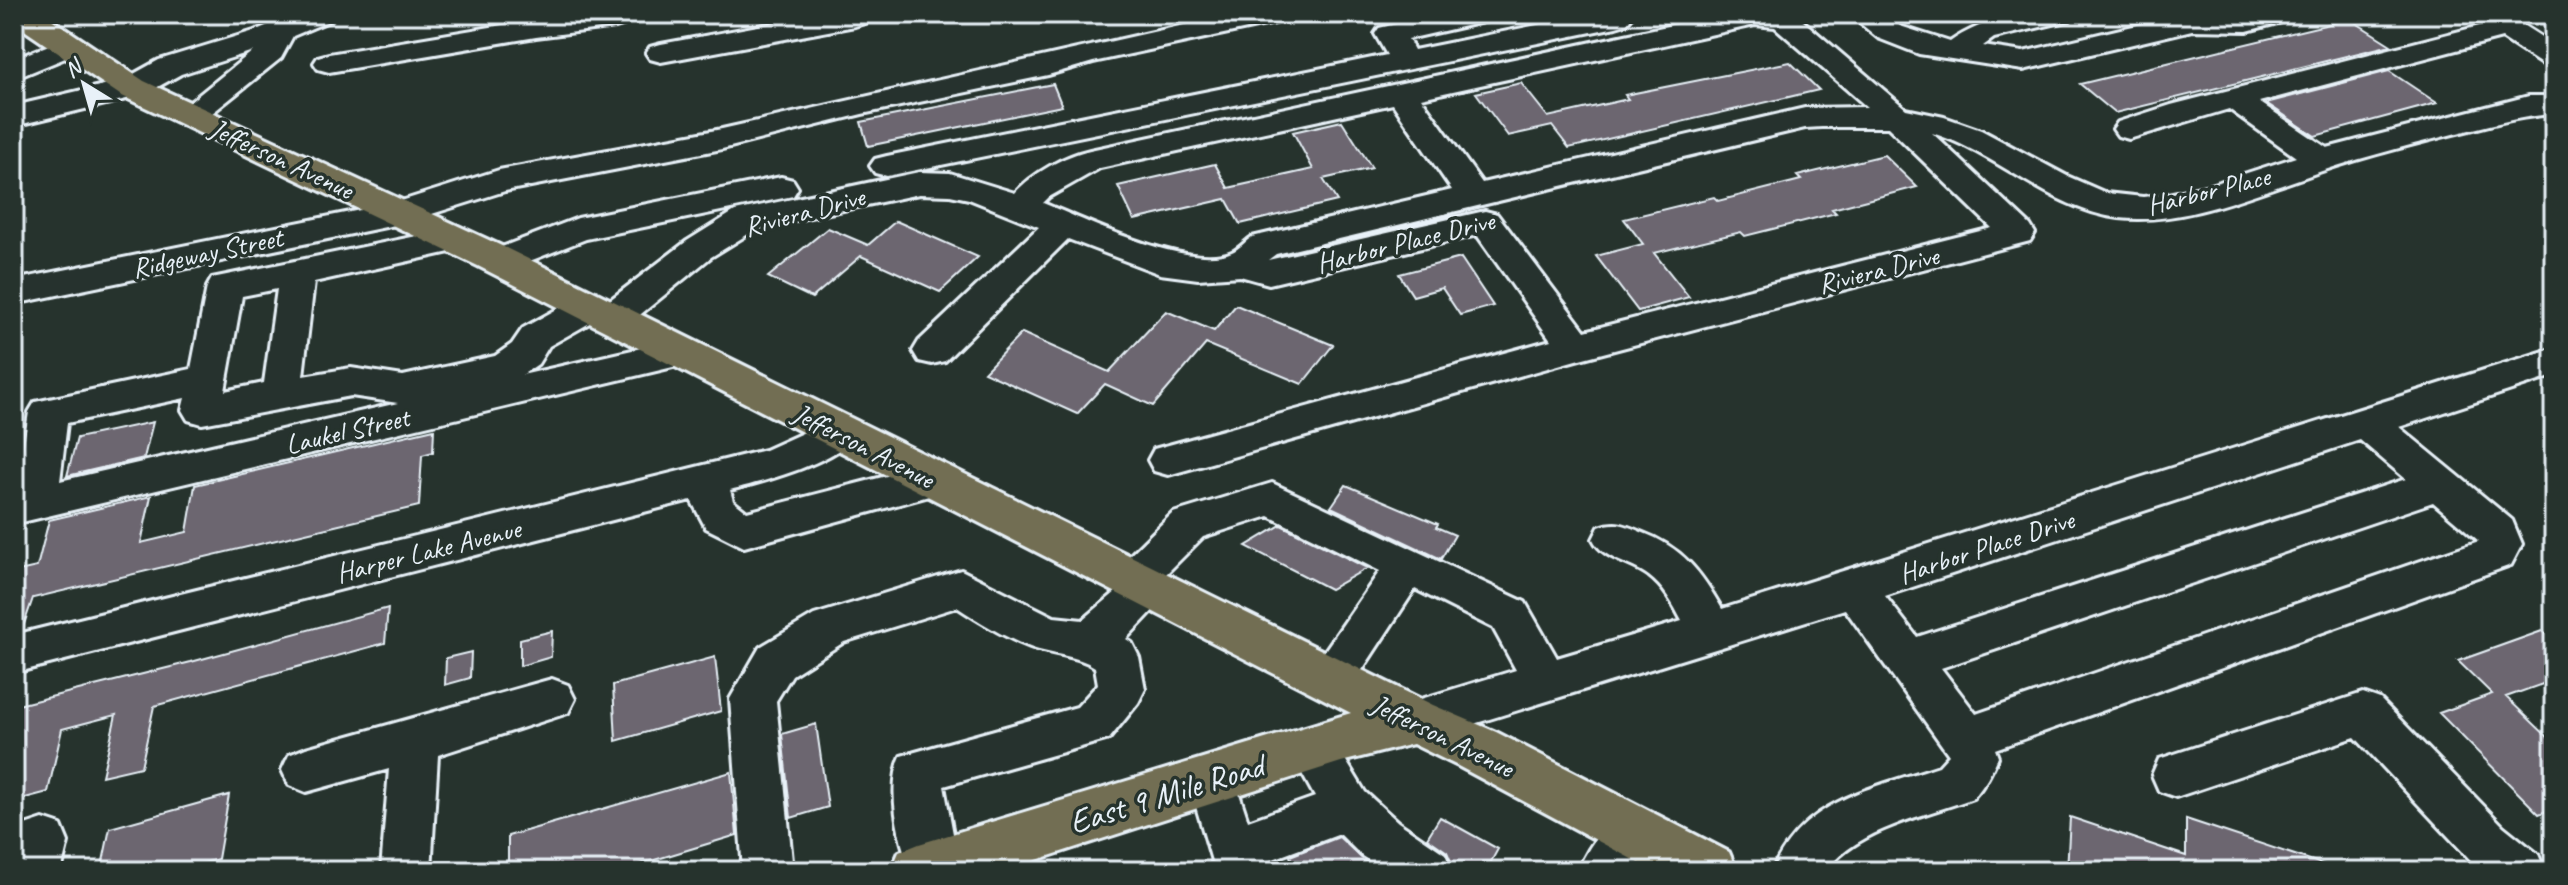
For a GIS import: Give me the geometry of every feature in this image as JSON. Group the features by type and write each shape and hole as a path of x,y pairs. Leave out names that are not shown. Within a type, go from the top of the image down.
{"main road":[{"name":"Jefferson Avenue","path":"22,14 132,88 499,261 1140,584 1477,749 1618,852 1709,871"},
{"name":"East 9 Mile Road","path":"926,869 1312,748 1415,721"}],"street":[{"name":"Ridgeway Street","path":"14,292 400,213 499,181 722,139 862,105 1048,66 1086,54 1275,14"},
{"path":"1399,62 1482,14"},
{"path":"499,261 578,229 1637,14"},
{"path":"1864,14 1889,32 1909,41 2023,61 2186,17 2247,22 2279,14"},
{"path":"1956,51 1984,32 2060,14"},
{"path":"661,53 860,15"},
{"name":"Riviera Drive","path":"1020,208 1037,189 1090,160 1399,62 1768,16 1783,19 1859,82 2018,233 1576,347 1168,460"},
{"path":"329,63 536,21 616,18"},
{"path":"14,116 132,88 170,67 298,20"},
{"path":"190,115 270,52 298,20"},
{"path":"2129,129 2182,112 2507,28 2554,59"},
{"path":"14,70 69,46"},
{"path":"1399,62 1479,210 1576,347"},
{"path":"2236,100 2323,160"},
{"name":"Harbor Place","path":"1896,120 1950,128 2106,205 2140,208 2159,207 2200,186 2264,177 2546,100"},
{"name":"Harbor Place Drive","path":"1240,264 1269,272 1281,271 1479,210 1833,139 1896,120"},
{"path":"2140,208 2170,212 2206,204 2245,192 2264,177"},
{"name":"Riviera Drive","path":"208,379 202,410 351,382 403,390 506,367 525,354 536,337 601,312 747,219 919,183 950,184 979,191 1061,226 1160,262 1198,267 1240,264"},
{"path":"2069,188 2200,186"},
{"path":"932,351 1061,226"},
{"path":"225,287 456,240"},
{"path":"25,506 49,412 208,379 233,247"},
{"path":"282,394 297,273"},
{"name":"Laukel Street","path":"25,506 681,352"},
{"name":"Harbor Place Drive","path":"1415,721 1854,588 2554,362"},
{"path":"1967,738 2496,553 2501,544 2497,532 2367,423"},
{"name":"Harper Lake Avenue","path":"14,654 775,463 838,432"},
{"path":"708,479 711,504 726,522 744,530 933,480"},
{"path":"1909,659 2440,484"},
{"path":"768,871 753,699 776,661 830,628 961,588 1052,638 1089,638 1116,621 1140,584 1188,525 1272,499 1509,615 1546,682"},
{"path":"1614,539 1647,551 1669,564 1689,591 1711,632"},
{"path":"1331,679 1408,565"},
{"path":"1797,871 1805,854 1827,833 1851,820 1956,782 1974,757 1967,738 1854,588"},
{"path":"926,869 918,771 1092,724 1122,689 1116,657 1089,638"},
{"path":"306,770 552,699"},
{"path":"2176,775 2363,714 2485,843 2520,871"},
{"path":"406,871 415,741"},
{"path":"1312,748 1348,808 1380,839 1427,871"},
{"path":"1212,779 1224,831 1230,844 1239,848 1348,808"}],"building":[{"path":"2350,19 2391,45 2115,113 2080,84"},
{"path":"1790,62 1819,90 1569,148 1552,126 1508,136 1476,93 1521,83 1548,117 1628,99 1625,95"},
{"path":"2389,71 2437,103 2315,136 2266,103"},
{"path":"1053,84 1062,106 868,146 861,122"},
{"path":"1342,121 1372,168 1323,179 1337,201 1240,224 1226,199 1134,220 1118,186 1215,164 1228,188 1313,169 1293,132"},
{"path":"1884,155 1917,187 1832,209 1836,213 1745,236 1741,232 1654,253 1689,297 1638,311 1596,256 1643,244 1624,219 1714,197 1718,201 1801,180 1797,176"},
{"path":"896,221 978,257 940,292 861,256 812,298 768,277 828,228 868,245"},
{"path":"1461,258 1493,306 1460,315 1442,288 1413,296 1399,274"},
{"path":"1236,305 1333,345 1302,384 1206,344 1153,406 1105,384 1077,414 984,372 1022,333 1109,372 1166,311 1214,331"},
{"path":"153,422 144,458 67,476 77,438"},
{"path":"434,429 433,452 422,455 419,506 33,598 22,630 14,632 14,572 37,567 49,520 151,496 141,543 187,532 195,485"},
{"path":"1346,485 1438,524 1436,527 1455,535 1441,559 1331,507"},
{"path":"1281,525 1367,568 1330,589 1246,546"},
{"path":"388,608 385,643 154,706 141,767 102,776 116,715 62,729 48,792 14,801 14,706"},
{"path":"552,631 551,657 520,666 520,639"},
{"path":"2542,631 2554,642 2554,680 2506,697 2554,743 2554,808 2539,814 2439,713 2492,694 2458,661"},
{"path":"471,652 470,678 445,685 446,658"},
{"path":"715,657 721,711 616,741 613,685"},
{"path":"816,724 828,807 791,818 782,734"},
{"path":"731,772 737,835 618,871 508,871 508,836"},
{"path":"229,795 218,859 177,871 101,871 110,828"},
{"path":"1440,817 1498,849 1486,871 1455,871 1447,852 1427,838"},
{"path":"2070,817 2186,856 2186,819 2331,867 2330,871 2067,871"},
{"path":"1339,837 1367,863 1370,871 1296,871 1290,856"}]}
